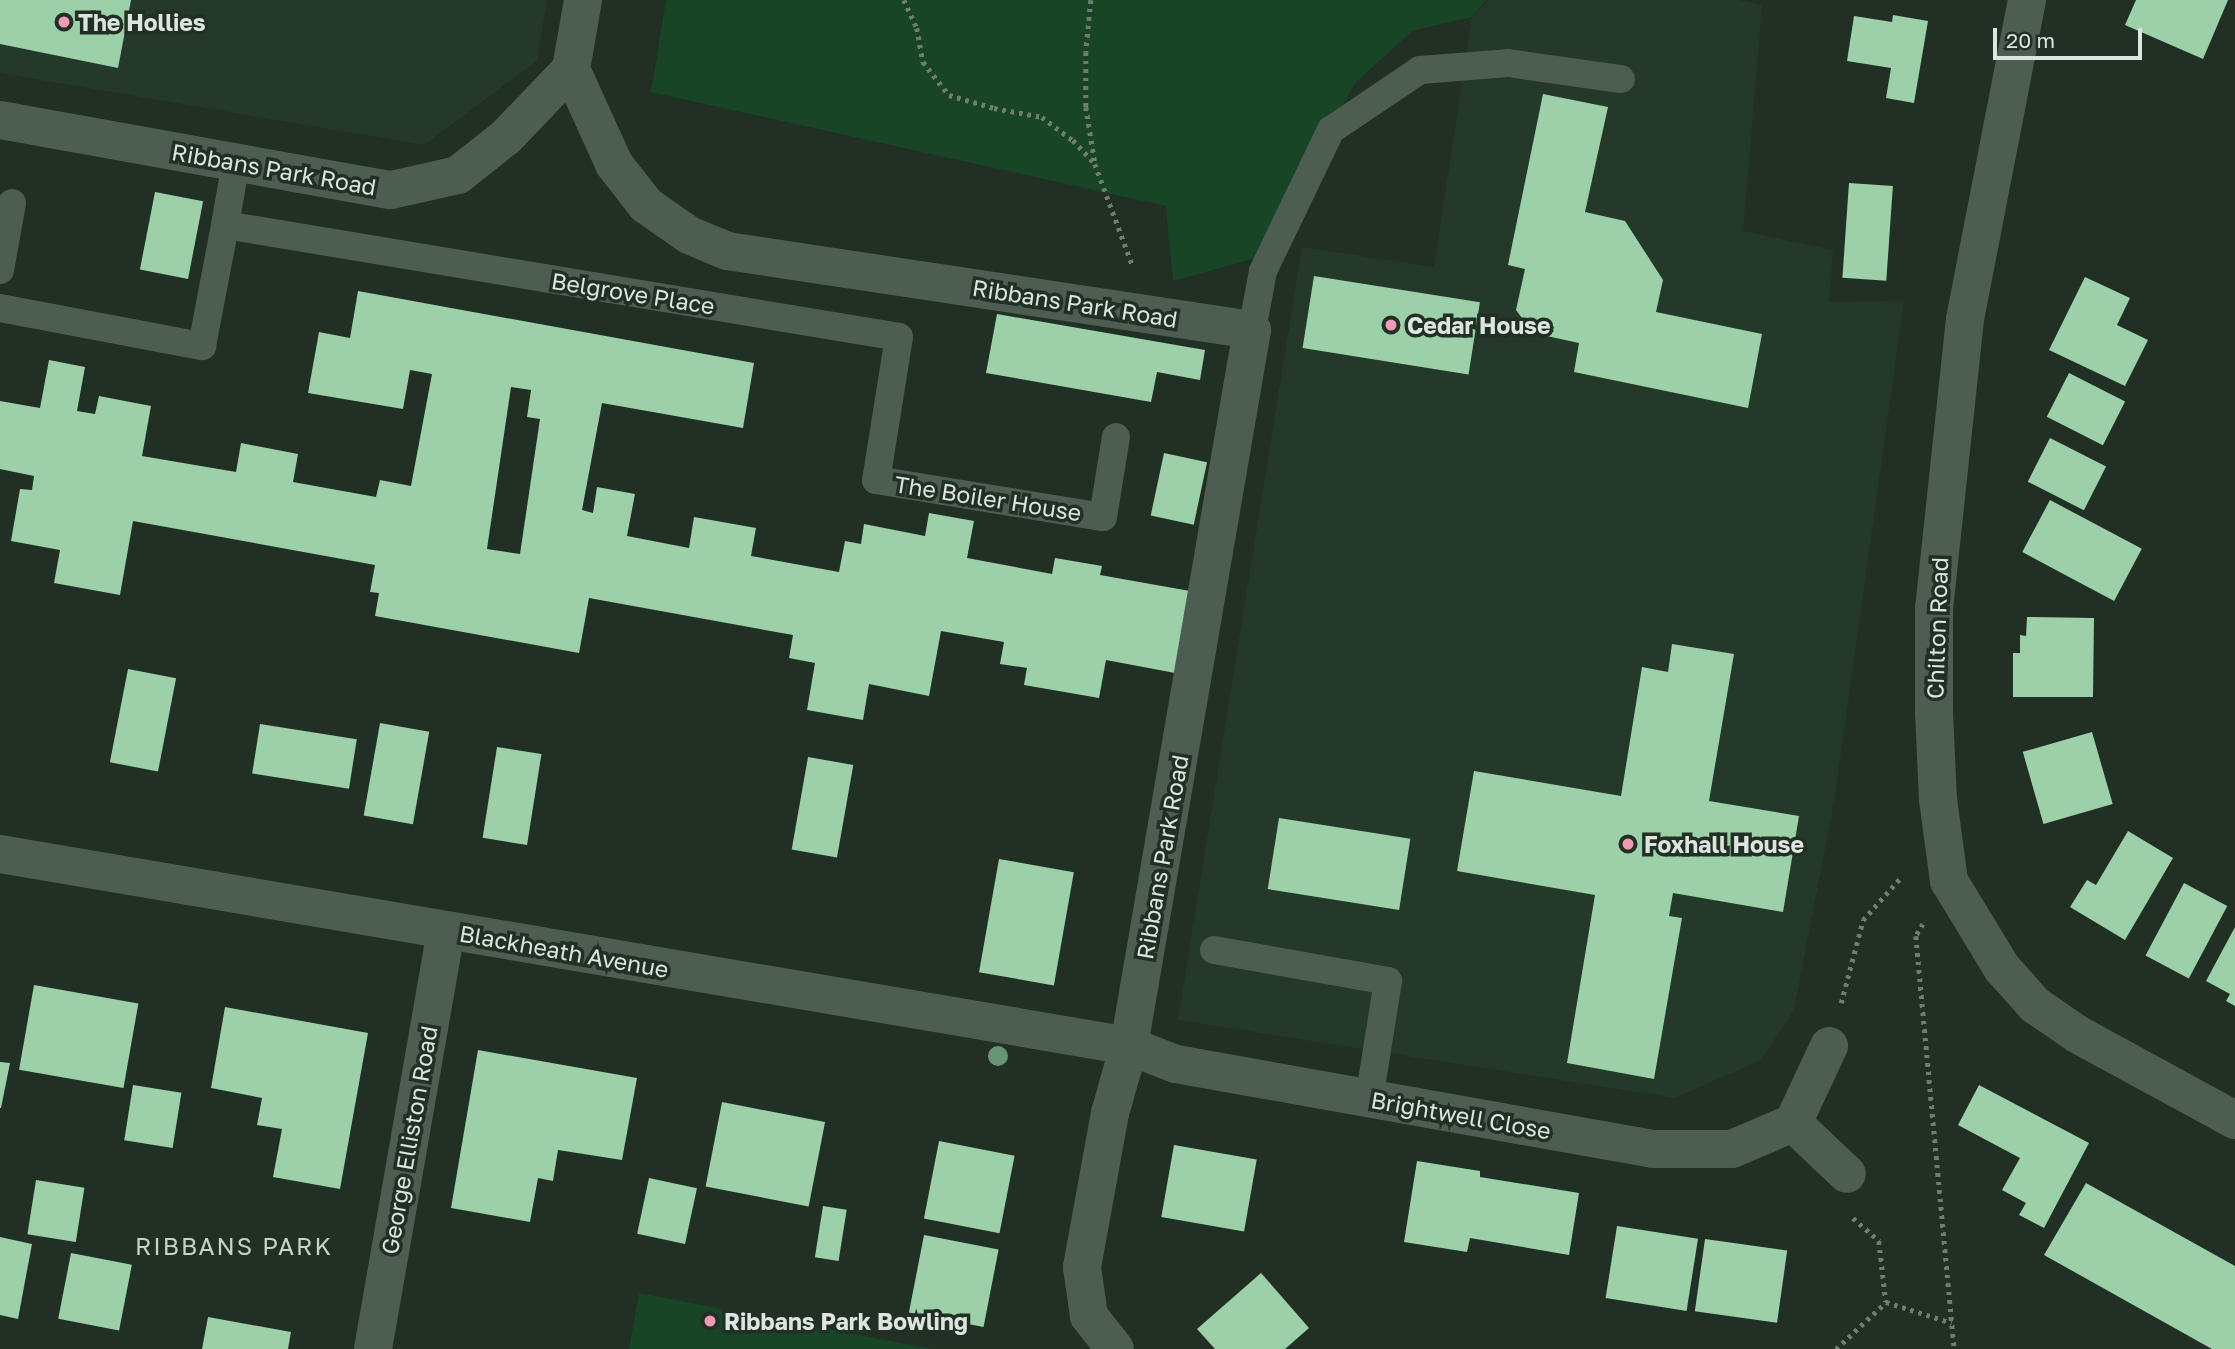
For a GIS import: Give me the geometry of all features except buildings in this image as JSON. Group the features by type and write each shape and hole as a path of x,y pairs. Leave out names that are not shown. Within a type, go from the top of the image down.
{"street":[{"path":"571,69 583,0"},
{"name":"Chilton Road","path":"2028,0 1965,319 1934,608 1934,686 1942,830 1949,881 2002,968 2035,1005 2077,1034 2235,1120"},
{"name":"Ribbans Park Road","path":"0,120 391,190 458,175 506,137 571,69 614,164 646,205 689,234 727,251 1252,330 1129,1046 1110,1113 1082,1267 1089,1316 1115,1349"},
{"name":"Blackheath Avenue","path":"0,854 1129,1046"},
{"name":"George Elliston Road","path":"373,1349 446,931"},
{"name":"Brightwell Close","path":"1129,1046 1176,1063 1653,1149 1732,1149 1793,1123"},
{"path":"1829,1046 1793,1123 1847,1174"}],"lane":[{"path":"1252,330 1263,271 1331,130 1420,70 1508,63 1621,79"},
{"path":"0,308 202,346 236,162"},
{"path":"0,270 12,203"},
{"name":"Belgrove Place","path":"225,225 899,337 876,480"},
{"name":"The Boiler House","path":"876,480 1102,517 1116,437"},
{"path":"1214,950 1388,981 1369,1099"}],"path":[{"path":"904,0 917,28 923,62 949,95 994,108 1042,117 1073,140 1096,164"},
{"path":"1091,0 1086,52 1086,107 1096,164 1132,260 1145,312"},
{"path":"1829,1046 1863,920 1942,830"},
{"path":"1949,881 1916,936 1954,1349"},
{"path":"1847,1174 1827,1195 1879,1241 1886,1302"},
{"path":"1886,1302 1952,1323"},
{"path":"1836,1349 1886,1302"}],"shaded area":[{"path":"0,0 547,0 537,61 424,145 0,73"},
{"path":"1488,0 1739,0 1762,5 1743,231 1833,250 1829,302 1904,301 1834,802 1794,1010 1761,1060 1675,1098 1178,1020 1302,247 1434,267 1472,17"}],"green space":[{"path":"666,0 1486,0 1472,17 1412,31 1355,83 1263,256 1173,281 1166,206 651,92"},
{"name":"Ribbans Park Bowling","path":"639,1293 932,1349 629,1349"}],"place":[{"name":"The Hollies","path":"64,22"},
{"name":"Cedar House","path":"1391,325"},
{"name":"Foxhall House","path":"1628,844"},
{"name":"Ribbans Park Bowling","path":"710,1321"}],"district":[{"name":"RIBBANS PARK","path":"234,1246"}]}
